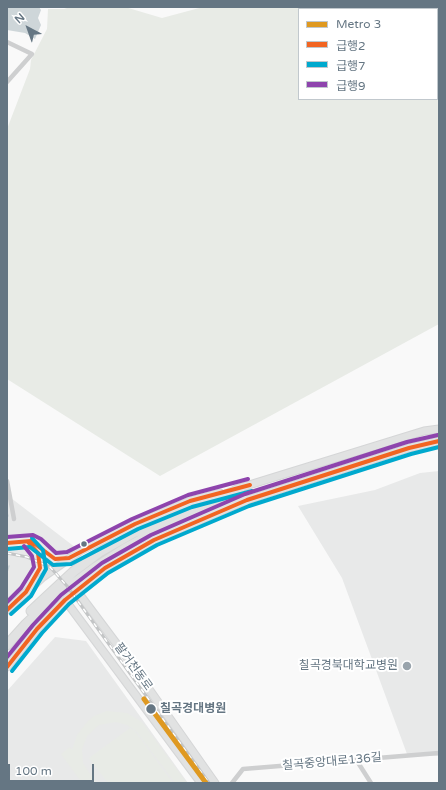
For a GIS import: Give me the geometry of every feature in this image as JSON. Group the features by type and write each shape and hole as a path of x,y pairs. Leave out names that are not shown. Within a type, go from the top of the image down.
{"highway":[{"path":"7,636 53,590 101,551 134,533 240,488"},
{"path":"7,646 26,624 55,597 92,569 124,549 144,538 211,508 247,500"}],"main road":[{"path":"7,610 55,568 94,544 135,524 190,501 240,488 424,431 439,429"},
{"path":"7,667 37,629 65,600 105,568 136,549 247,500 409,448 439,441"},
{"name":"팔거천동로","path":"76,591 129,661 215,783"},
{"name":"팔거천동로","path":"65,600 200,783"}],"street":[{"path":"7,42 32,54 7,82"},
{"path":"7,481 14,519"},
{"name":"칠곡중앙대로136길","path":"232,783 243,769 357,761 439,753"},
{"path":"357,761 371,783"}],"shaded area":[{"path":"7,7 39,7 41,10 38,18 41,25 35,39 25,33 7,30"},
{"path":"70,7 125,7 162,18 203,7 439,7 439,324 160,476 7,379 7,129 30,69 31,60 47,29 48,9 64,9"},
{"name":"칠곡경북대학교병원","path":"439,471 439,756 407,754 342,578 298,506 375,490 420,473"},
{"path":"7,489 11,498 80,551 7,603"},
{"path":"55,637 86,641 188,783 7,783 7,691"},
{"path":"107,711 127,713 142,722 187,783 175,783 136,731 127,725 116,722 99,725 87,736 82,749 83,763 96,783 82,783 61,754 70,747 72,750 77,735 88,721 94,716"},
{"path":"130,728 135,731 173,783 108,783 89,758"}],"waterway":[{"path":"7,572 9,566"}],"railway":[{"path":"7,553 27,557 50,567 67,586 209,783"}],"metro line":[{"name":"3","path":"144,699 206,783"}],"transit line":[{"name":"급행9","path":"7,657 33,625 61,595 102,563 151,535 245,494 407,442 438,435"},
{"name":"급행2","path":"7,667 37,629 65,600 105,568 154,540 247,500 409,448 439,441"},
{"name":"급행7","path":"12,671 42,633 69,604 108,573 157,545 249,506 411,454 439,447"},
{"name":"급행9","path":"7,537 33,535 41,539 56,553 67,552 132,519 188,495 248,479"},
{"name":"급행2","path":"7,543 31,541 55,559 69,558 135,524 190,501 250,485"},
{"name":"급행7","path":"7,549 30,547 53,565 71,564 138,529 192,507 252,491"},
{"name":"급행7","path":"11,614 31,596 46,569 43,550 32,538"},
{"name":"급행2","path":"7,610 26,592 40,568 38,553 28,542"},
{"name":"급행9","path":"7,602 21,588 34,567 32,556 24,546"}],"place":[{"name":"칠곡경북대학교병원","path":"407,666"},
{"name":"칠곡경대병원","path":"151,709"}]}
